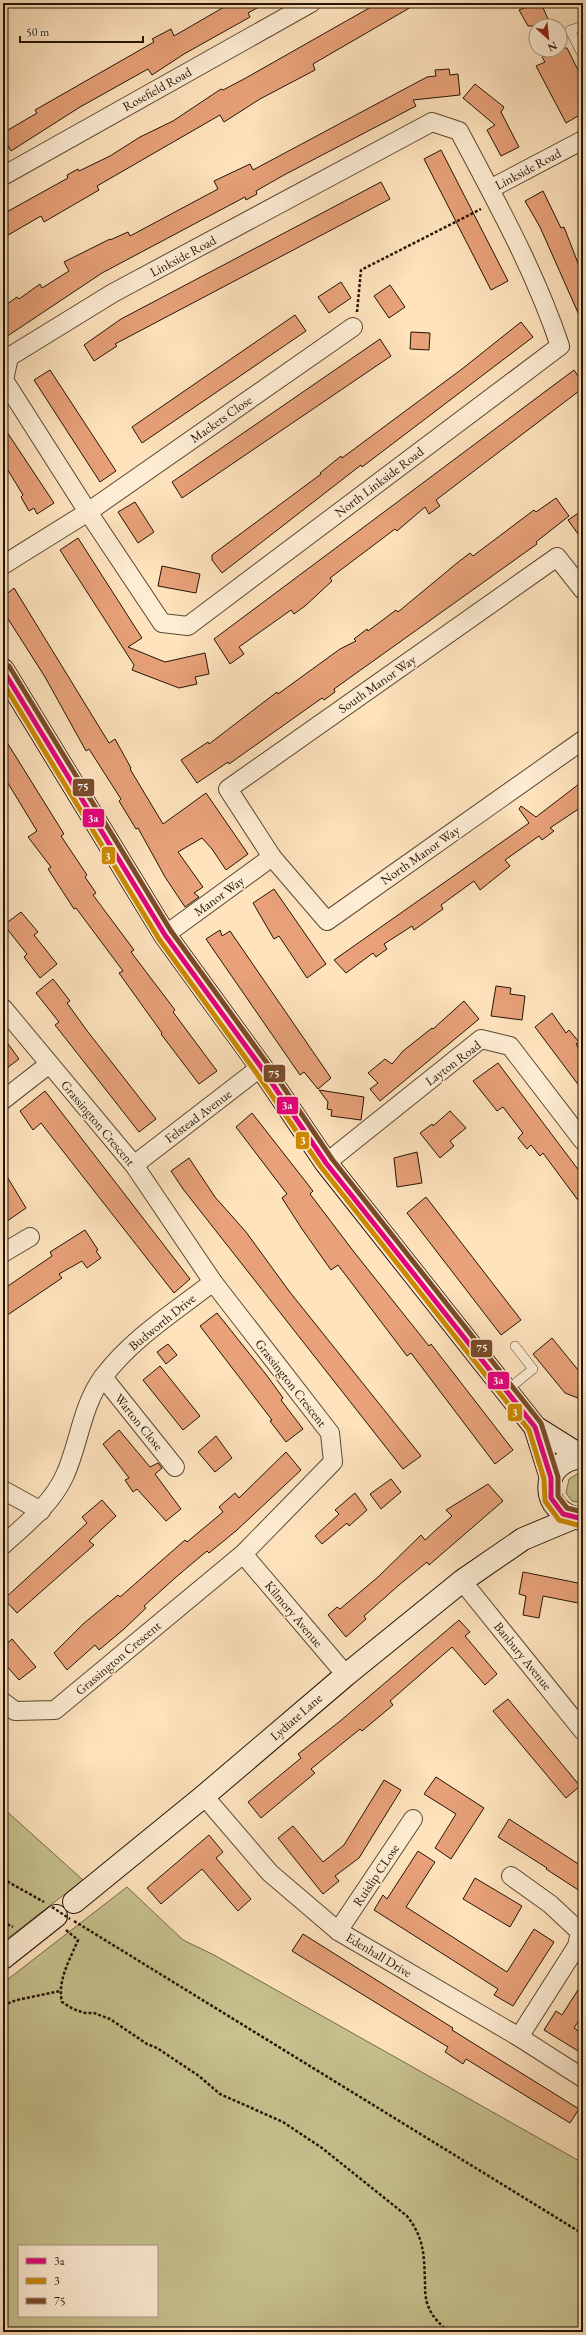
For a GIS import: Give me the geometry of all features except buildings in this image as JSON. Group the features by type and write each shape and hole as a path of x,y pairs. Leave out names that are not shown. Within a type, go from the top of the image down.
{"street":[{"name":"Rosefield Road","path":"3,176 311,3"},
{"name":"Linkside Road","path":"88,512 4,380 9,357 113,294 432,122 459,131 493,195 583,140"},
{"name":"North Linkside Road","path":"88,512 162,623 188,626 560,346 549,313 493,195"},
{"name":"Mackets Close","path":"88,512 353,326"},
{"path":"3,565 88,512"},
{"name":"South Manor Way","path":"272,857 228,789 556,557 583,590"},
{"path":"3,670 165,935 261,1068 326,1163 534,1427 583,1457"},
{"name":"North Manor Way","path":"272,857 327,921 583,740"},
{"name":"Manor Way","path":"165,935 272,857"},
{"name":"Grassington Crescent","path":"3,1008 48,1065 134,1165 213,1282 330,1432 333,1462 243,1554 55,1710 14,1711 3,1702"},
{"name":"Layton Road","path":"326,1163 481,1039 510,1046 583,1141"},
{"path":"3,1100 48,1065"},
{"name":"Felstead Avenue","path":"134,1165 261,1068"},
{"path":"3,1253 30,1237"},
{"name":"Budworth Drive","path":"3,1545 41,1511 65,1476 82,1421 103,1377 133,1344 213,1282"},
{"name":"Warton Close","path":"103,1377 174,1467"},
{"path":"534,1427 556,1507 563,1514 580,1518"},
{"name":"Lydiate Lane","path":"523,1539 540,1517 551,1488 556,1469 563,1462 573,1458 583,1457"},
{"path":"3,1490 41,1511"},
{"name":"Lydiate Lane","path":"3,1958 204,1796 346,1675 462,1581 523,1539 580,1518"},
{"name":"Kilmory Avenue","path":"243,1554 346,1675"},
{"name":"Banbury Avenue","path":"462,1581 583,1731"},
{"name":"Edenhall Drive","path":"204,1796 270,1873 338,1930 519,2037 583,2078"},
{"name":"Ruislip CLose","path":"338,1930 413,1819"},
{"path":"511,1876 550,1904 580,1932 577,1946 519,2037"}],"lane":[{"path":"583,26 570,30 583,56"},
{"path":"506,1390 533,1369 515,1346"}],"path":[{"path":"353,326 358,305 361,270 493,195"},
{"path":"3,1879 61,1912 583,2234"},
{"path":"61,1912 78,1940 62,1978 60,1991 62,2002 73,2009 85,2013 94,2013 110,2020 128,2033 157,2048 199,2076 220,2094 283,2122 322,2148 407,2216 417,2229 422,2242 425,2295 428,2307 433,2316 449,2332"},
{"path":"3,2005 17,2000 60,1991"}],"shaded area":[{"path":"577,1474 583,1474 582,1503 572,1501 566,1493 569,1479"},
{"path":"3,1808 83,1880 3,1942"},
{"path":"127,1887 183,1940 214,1955 583,2163 583,2332 3,2332 3,1983"}],"transit line":[{"name":"75","path":"9,666 171,931 267,1063 332,1159 541,1423 558,1477 558,1496 567,1508 583,1512"},
{"name":"3a","path":"3,670 165,935 261,1067 326,1163 535,1427 551,1478 551,1498 563,1514 583,1519"},
{"name":"3","path":"3,683 159,939 255,1071 321,1167 529,1430 544,1479 545,1501 559,1520 581,1526"}]}
